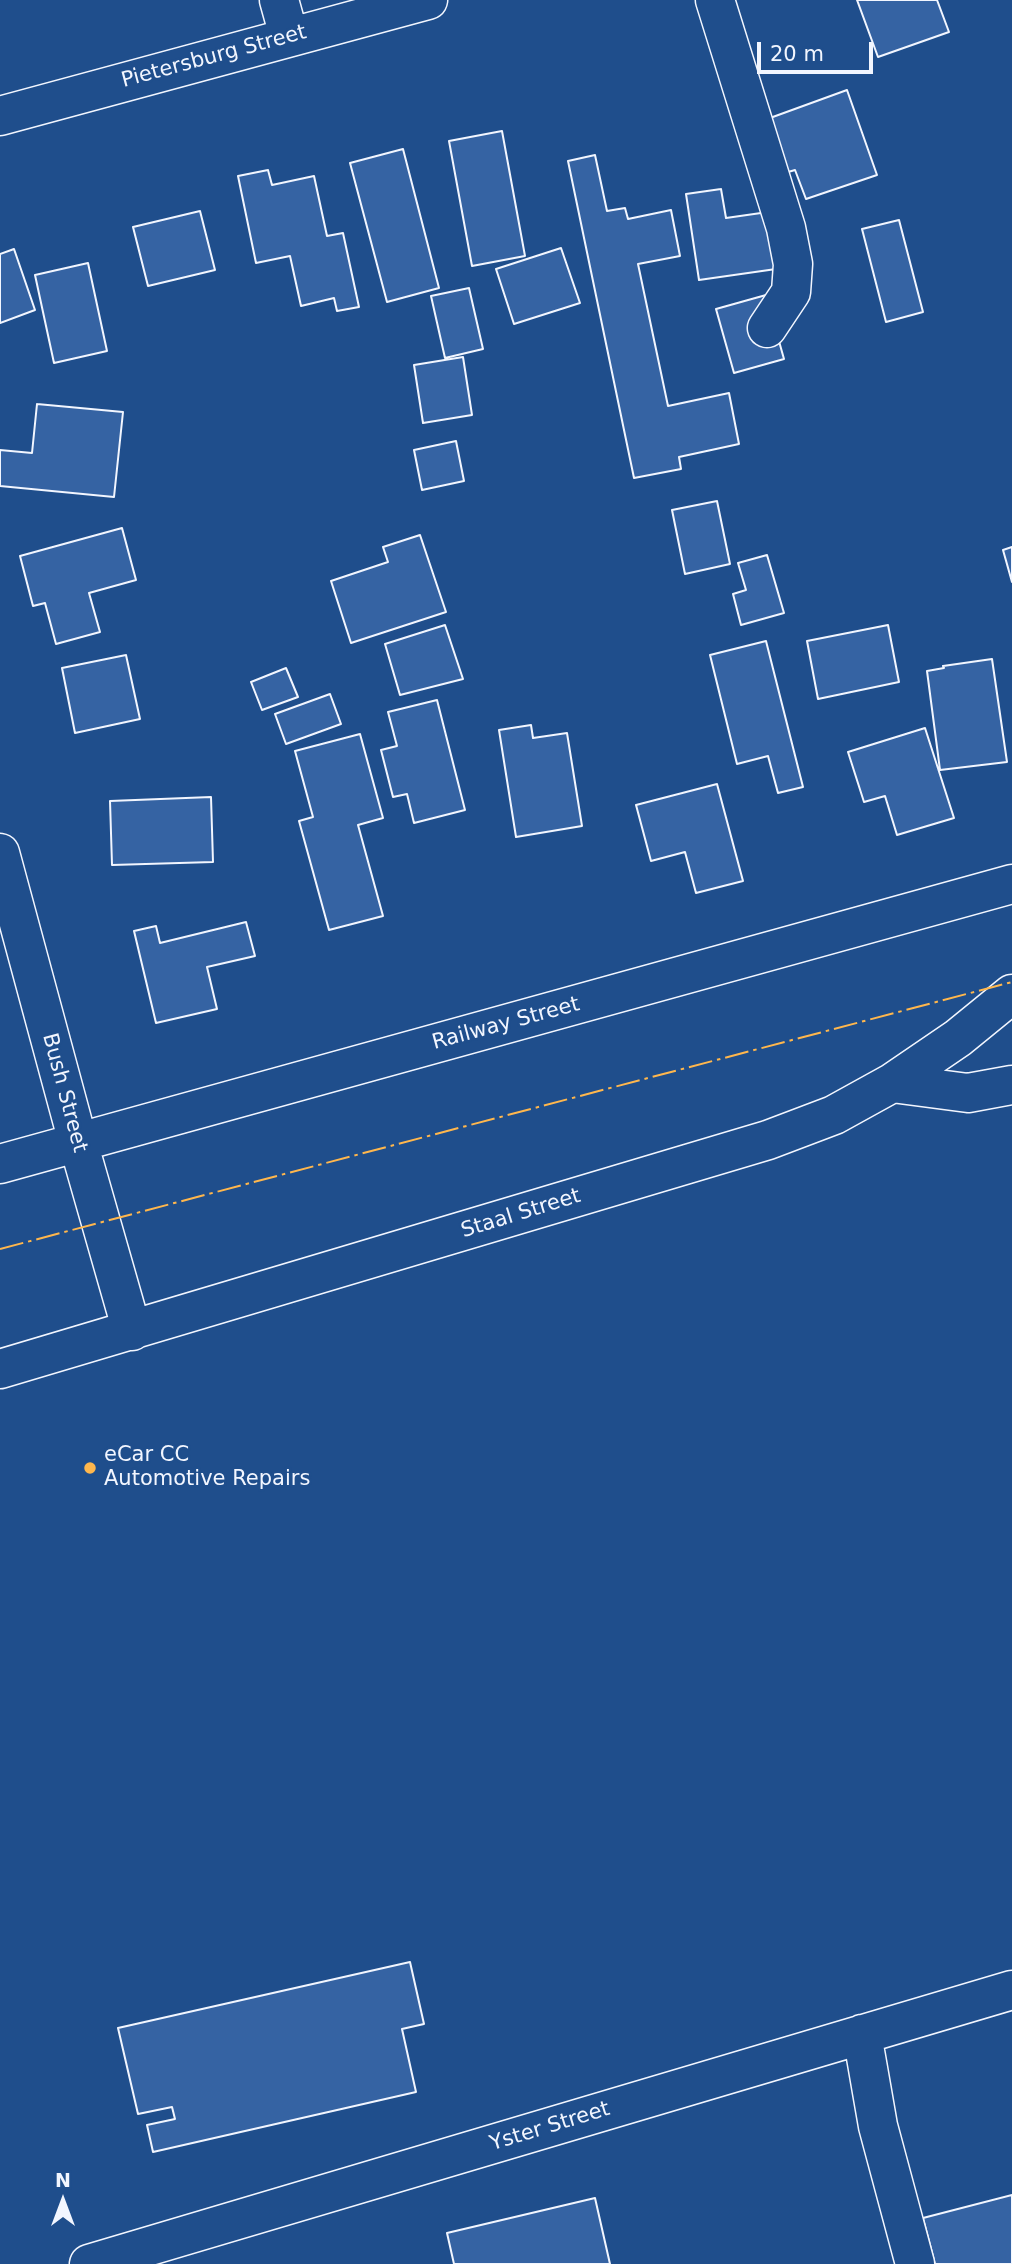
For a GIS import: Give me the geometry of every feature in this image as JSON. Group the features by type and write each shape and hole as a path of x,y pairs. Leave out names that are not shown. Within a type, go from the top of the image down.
{"street":[{"path":"279,0 289,36"},
{"name":"Pietersburg Street","path":"0,116 428,0"},
{"path":"715,0 786,228 793,264 791,292 767,328"},
{"name":"Bush Street","path":"0,853 132,1331"},
{"name":"Railway Street","path":"0,1164 1012,884"},
{"name":"Staal Street","path":"0,1369 768,1140 834,1115 892,1083 958,1038 1012,994"},
{"path":"892,1083 968,1093 1012,1085"},
{"name":"Yster Street","path":"89,2264 1012,1990"},
{"path":"862,2035 878,2126 915,2264"}],"building":[{"path":"857,0 937,0 949,32 878,57"},
{"path":"847,90 877,175 806,199 795,170 778,175 759,122"},
{"path":"502,131 525,256 472,266 449,141"},
{"path":"403,149 439,288 387,302 350,163"},
{"path":"595,155 607,211 625,208 628,219 671,210 680,256 638,264 668,406 729,393 739,444 679,457 681,469 634,478 568,161"},
{"path":"268,170 272,185 314,176 327,236 343,233 359,307 337,311 334,298 301,306 290,256 256,263 238,176"},
{"path":"721,189 726,218 782,210 790,267 699,280 686,194"},
{"path":"200,211 215,270 148,286 133,227"},
{"path":"899,220 923,312 886,322 862,229"},
{"path":"561,248 580,303 514,324 496,269"},
{"path":"14,249 35,310 0,323 0,254"},
{"path":"88,263 107,351 54,363 35,275"},
{"path":"469,288 483,349 445,358 431,296"},
{"path":"766,295 784,359 734,373 716,309"},
{"path":"463,357 472,415 423,423 414,365"},
{"path":"37,404 123,412 114,497 0,486 0,450 32,453"},
{"path":"456,441 464,481 422,490 414,450"},
{"path":"717,501 730,564 685,574 672,510"},
{"path":"122,528 136,580 89,593 100,632 56,644 45,603 33,606 20,556"},
{"path":"420,535 446,612 351,643 331,581 388,562 383,547"},
{"path":"1012,547 1012,582 1003,550"},
{"path":"767,555 784,613 741,625 733,594 746,590 738,563"},
{"path":"445,625 463,679 400,695 385,644"},
{"path":"888,625 899,682 818,699 807,641"},
{"path":"766,641 803,787 778,793 768,756 737,764 710,655"},
{"path":"126,655 140,719 75,733 62,668"},
{"path":"992,659 1007,762 940,770 927,671"},
{"path":"286,668 298,697 262,710 251,682"},
{"path":"330,694 341,724 286,744 275,714"},
{"path":"437,700 465,810 414,823 407,794 393,797 381,750 397,746 388,712"},
{"path":"531,725 533,738 567,733 582,826 516,837 499,730"},
{"path":"925,728 954,818 897,835 885,796 864,802 848,752"},
{"path":"360,734 383,818 358,825 383,916 329,930 299,821 313,817 295,751"},
{"path":"717,784 743,881 696,893 685,852 651,861 636,805"},
{"path":"211,797 213,862 112,865 110,801"},
{"path":"246,922 255,956 207,967 217,1009 156,1023 134,931 156,926 160,943"},
{"path":"410,1962 424,2024 402,2029 416,2092 153,2152 147,2125 175,2119 172,2107 138,2114 118,2028"},
{"path":"1012,2195 1012,2264 935,2264 923,2218"},
{"path":"595,2198 610,2264 454,2264 447,2233"}],"power":[{"path":"0,1249 1012,982"}],"place":[{"name":"eCar CC Automotive Repairs","path":"90,1468"}]}
